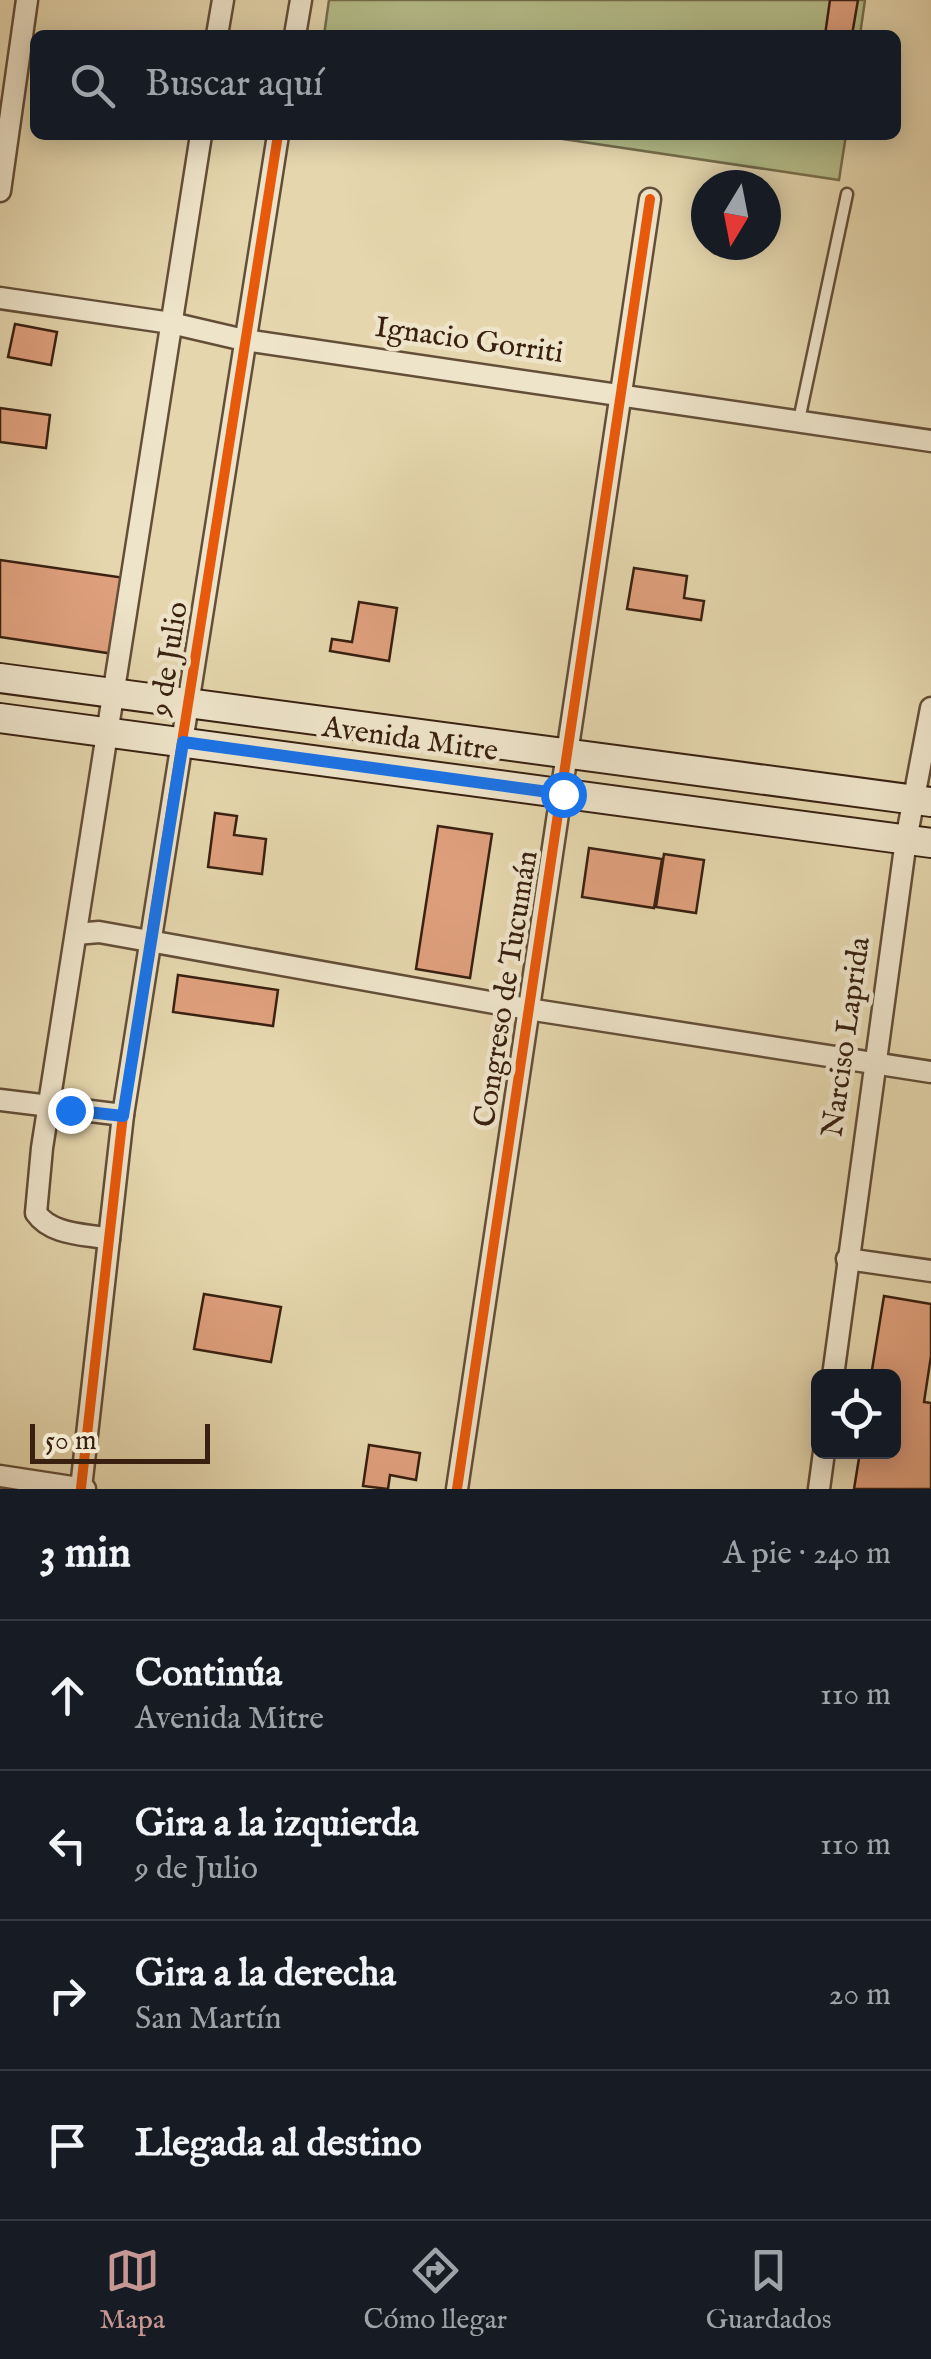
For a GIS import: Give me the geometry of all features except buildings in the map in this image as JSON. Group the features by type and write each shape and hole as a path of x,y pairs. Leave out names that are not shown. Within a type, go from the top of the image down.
{"main road":[{"name":"Avenida Mitre","path":"0,678 569,757 923,801"},
{"name":"Avenida Mitre","path":"0,718 918,842"}],"street":[{"path":"0,191 27,0"},
{"path":"219,30 223,0"},
{"path":"296,30 301,0"},
{"path":"109,1239 59,1230 43,1224 36,1213 48,1107 201,140"},
{"name":"9 de Julio","path":"83,1489 123,1116 277,140"},
{"name":"Congreso de Tucumán","path":"457,1489 650,200"},
{"name":"Ignacio Gorriti","path":"0,298 172,323 244,340 622,392 931,441"},
{"name":"Narciso Laprida","path":"834,1369 873,1062 918,842 931,708"},
{"path":"76,934 99,932 528,1010 931,1072"},
{"path":"0,1100 123,1116"},
{"path":"846,1259 931,1271"},
{"path":"820,1489 823,1459"},
{"path":"0,1476 83,1489"}],"lane":[{"path":"798,420 847,194"}],"green space":[{"path":"329,0 865,0 861,30 325,30"},
{"path":"570,140 845,140 839,180"}],"cycle path":[{"path":"81,1488 123,1115 277,140"},
{"path":"457,1489 650,199"}],"route":[{"path":"70,1110 123,1116 183,742 563,794"}]}
